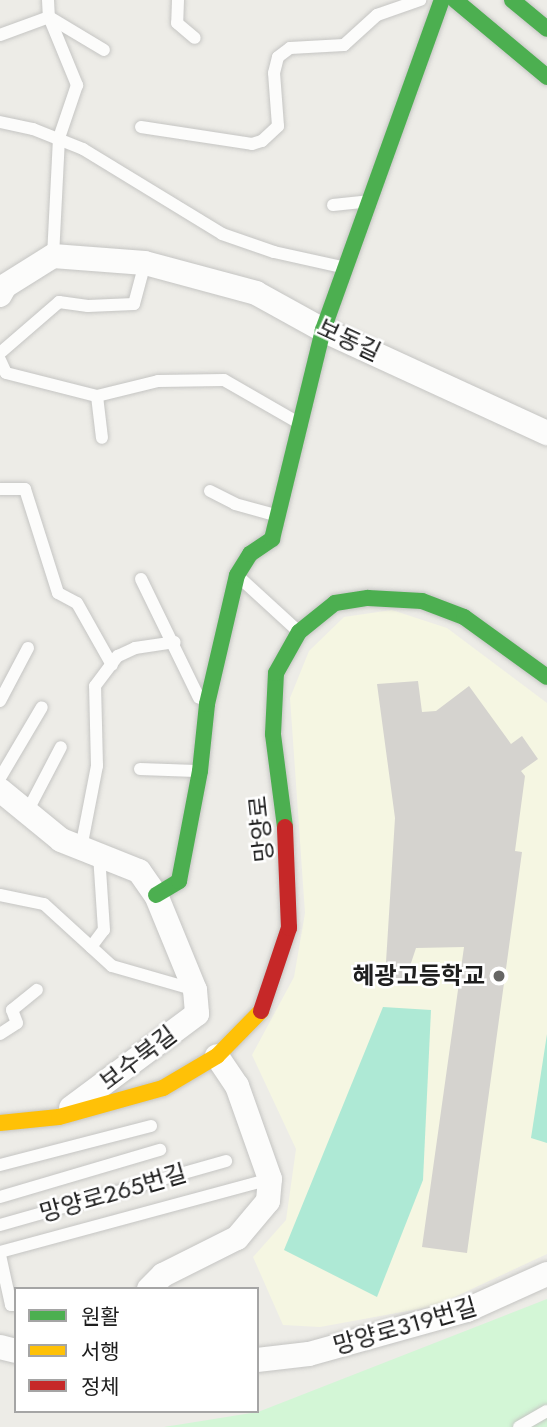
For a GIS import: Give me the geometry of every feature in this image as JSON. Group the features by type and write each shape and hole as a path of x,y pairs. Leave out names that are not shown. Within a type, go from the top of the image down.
{"main road":[{"path":"156,895 179,881 200,771 206,704 237,575 250,554 272,540 298,423 323,330 349,268 442,0"},
{"path":"455,0 547,77"},
{"path":"512,0 547,29"},
{"name":"망양로","path":"0,1124 60,1117 163,1088 218,1056 263,1009 289,928 289,860 273,734 276,673 299,632 335,604 368,598 422,601 464,617 547,677"}],"street":[{"name":"보동길","path":"53,256 145,263 256,293 323,330 547,433"},
{"path":"0,295 5,286 53,256"},
{"path":"0,790 61,840 139,871 156,895 195,990"},
{"name":"보수북길","path":"60,1117 197,1014 195,990"},
{"path":"151,1287 163,1275 237,1238 268,1201 270,1179 237,1086 218,1056"},
{"name":"망양로319번길","path":"259,1360 309,1354 467,1310 547,1275"}],"lane":[{"path":"48,0 49,17 77,85 59,138 53,256"},
{"path":"178,0 177,23 195,38"},
{"path":"141,127 252,144 262,141 278,127 274,73 278,57 290,48 344,45 377,15 420,0"},
{"path":"0,35 49,17"},
{"path":"49,17 104,50"},
{"path":"0,122 59,138 222,234 274,252 349,268"},
{"path":"333,205 372,201"},
{"path":"0,353 59,302 134,304 145,263"},
{"path":"0,360 6,373 68,392 97,396 158,381 223,380 298,423"},
{"path":"97,396 102,438"},
{"path":"0,489 25,489 58,593 77,603 112,665"},
{"path":"210,491 235,505 279,516"},
{"path":"237,575 299,632"},
{"path":"141,579 175,642 201,703 206,704"},
{"path":"91,947 104,930 90,852 97,766 95,686 118,656 135,648 175,642"},
{"path":"0,701 28,648"},
{"path":"0,778 42,707"},
{"path":"27,812 61,747"},
{"path":"140,769 200,771"},
{"path":"0,895 44,904 112,966 195,990"},
{"path":"0,1034 17,1023 12,1010 37,990"},
{"path":"0,1165 151,1126"},
{"name":"망양로265번길","path":"0,1197 160,1150"},
{"name":"망양로265번길","path":"0,1224 226,1161"},
{"name":"망양로265번길","path":"14,1305 11,1305 0,1254 270,1179"},
{"path":"519,1427 547,1411"}],"shaded area":[{"path":"392,610 447,628 547,703 547,1254 435,1306 320,1327 283,1325 253,1257 286,1220 296,1149 252,1055 294,977 305,913 290,698 309,651 344,617"}],"green space":[{"path":"383,1007 431,1010 423,1180 377,1297 284,1250"},
{"path":"547,1034 547,1143 531,1138"},
{"path":"547,1299 547,1427 164,1427 259,1412"}],"building":[{"path":"418,681 422,712 436,711 469,686 511,744 522,736 538,759 521,771 525,776 515,851 522,852 467,1253 422,1247 464,947 416,948 406,978 385,978 395,818 377,684"}],"traffic: fast":[{"path":"156,895 179,881 200,771 207,704 237,575 250,554 272,539 323,330 442,0"},
{"path":"455,0 547,77"},
{"path":"512,0 547,29"},
{"path":"285,827 273,734 276,673 299,632 335,603 368,598 422,601 464,617 547,677"}],"traffic: slow":[{"path":"0,1123 59,1117 163,1088 217,1056 261,1011"}],"traffic: jam":[{"path":"261,1011 289,928 285,827"}],"place":[{"name":"혜광고등학교","path":"499,976"}]}
